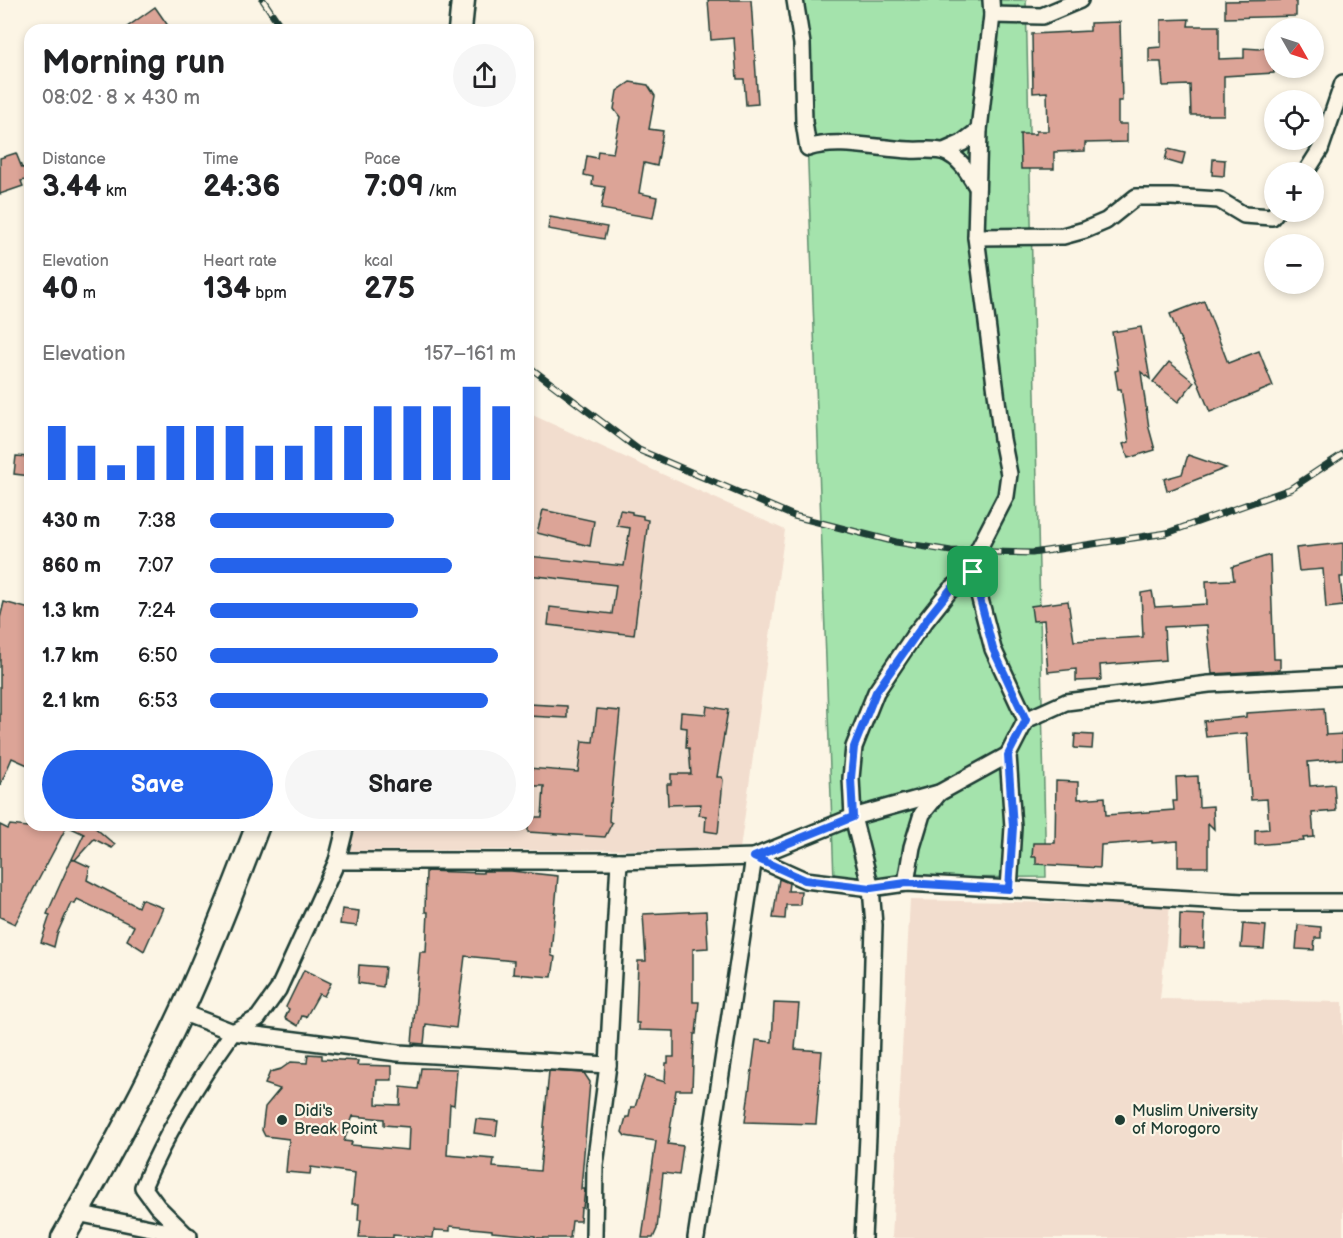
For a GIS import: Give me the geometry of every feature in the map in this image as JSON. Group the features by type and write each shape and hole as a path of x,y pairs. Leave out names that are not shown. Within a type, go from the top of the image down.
{"highway":[{"path":"461,24 463,0"},
{"path":"63,1238 181,1012 256,831"}],"street":[{"path":"795,0 802,44 804,122 808,148 818,145 944,151 962,143 980,130"},
{"path":"1026,720 993,649 973,572 981,543 1006,496 1010,474 1002,439 976,237 980,130 992,8 1042,16 1080,0"},
{"path":"1312,162 1320,150 1343,83"},
{"path":"944,151 961,162 977,187"},
{"path":"976,237 1063,236 1086,230 1106,221 1136,197 1219,200 1244,215 1264,216"},
{"path":"863,1238 874,925 871,888 853,817 851,778 854,747 876,692 915,634 950,590 973,572"},
{"path":"1009,889 1013,827 1008,755 1026,720 1066,702 1209,684 1343,677"},
{"path":"337,861 619,861 754,857 853,817 939,793 1008,755"},
{"path":"906,883 912,847 922,814 939,793"},
{"path":"192,1237 156,1206 143,1187 155,1159 199,1080 233,1032 258,1018 278,990 337,861 344,831"},
{"path":"754,857 805,880 871,888 906,883 1243,902 1343,902"},
{"path":"696,1238 754,857"},
{"path":"594,1238 595,1166 608,1065 619,861"},
{"path":"181,1012 233,1032 398,1053 608,1065"},
{"path":"77,1213 192,1237"}],"shaded area":[{"path":"534,416 785,530 740,849 340,851 344,831 534,831"},
{"name":"Muslim University of Morogoro","path":"910,900 1170,905 1160,999 1343,1002 1343,1238 892,1238"}],"green space":[{"path":"802,0 1026,0 1046,877 834,879"}],"building":[{"path":"708,0 751,0 758,104 746,105 744,79 737,79 734,38 711,40"},
{"path":"1296,0 1296,16 1225,18 1225,1"},
{"path":"155,7 167,24 131,24"},
{"path":"1189,19 1188,26 1219,26 1219,59 1244,58 1244,48 1264,47 1264,74 1224,76 1224,115 1191,115 1190,85 1163,86 1161,62 1149,62 1149,48 1161,47 1161,20"},
{"path":"1120,22 1122,101 1118,101 1118,124 1127,124 1127,142 1085,143 1085,151 1054,152 1054,169 1021,169 1020,134 1048,131 1047,92 1033,93 1032,34 1090,31 1090,23"},
{"path":"630,82 648,85 655,96 649,129 663,131 657,166 644,163 639,193 657,197 653,218 601,209 605,187 592,185 593,177 584,175 587,156 597,158 598,151 613,153 620,117 614,109 617,91"},
{"path":"1168,149 1185,153 1182,165 1165,160"},
{"path":"16,153 22,168 24,168 24,180 21,181 23,186 0,194 0,158"},
{"path":"1213,159 1225,160 1224,176 1212,175"},
{"path":"550,217 607,227 604,239 548,229"},
{"path":"1204,301 1228,363 1259,351 1273,386 1210,412 1170,314"},
{"path":"1141,327 1150,379 1141,372 1149,428 1155,450 1128,458 1123,444 1129,442 1121,389 1118,389 1115,371 1118,370 1112,332"},
{"path":"1169,362 1194,382 1178,402 1153,382"},
{"path":"1188,455 1226,468 1167,491 1164,479 1182,474"},
{"path":"16,456 24,457 24,475 14,474"},
{"path":"543,510 594,521 590,546 537,533"},
{"path":"620,510 632,512 648,520 634,635 548,625 550,607 612,614 616,585 534,576 534,557 624,566 630,528 617,526"},
{"path":"1343,543 1343,577 1340,577 1343,606 1326,608 1323,569 1299,571 1296,548"},
{"path":"1270,555 1274,659 1280,659 1280,670 1212,674 1207,625 1164,627 1166,660 1100,665 1101,680 1076,681 1076,669 1048,672 1044,620 1033,621 1031,606 1068,601 1074,641 1143,637 1141,593 1152,591 1155,607 1207,604 1206,581 1234,580 1232,567"},
{"path":"4,602 24,607 24,763 12,758 0,786 0,618"},
{"path":"534,704 567,706 567,718 534,716"},
{"path":"707,706 728,710 717,777 722,777 723,780 718,833 705,831 706,816 699,815 701,804 668,805 667,784 671,784 671,774 691,774 689,748 686,748 687,728 680,727 681,712 706,714"},
{"path":"1324,708 1326,735 1343,734 1343,759 1308,762 1310,786 1334,784 1336,811 1312,813 1314,837 1303,838 1304,841 1255,845 1255,830 1269,829 1267,799 1251,800 1247,733 1206,737 1204,721 1246,717 1246,713"},
{"path":"597,709 620,711 610,803 609,821 612,823 605,837 528,832 534,831 534,817 542,817 544,786 534,786 534,768 578,772 582,741 593,742"},
{"path":"1075,734 1093,735 1092,749 1074,748"},
{"path":"1198,776 1199,807 1213,806 1214,829 1208,823 1208,867 1178,867 1178,841 1101,845 1100,868 1036,864 1036,857 1032,857 1033,843 1055,843 1056,781 1078,782 1078,799 1105,797 1106,815 1174,810 1173,801 1177,801 1176,777"},
{"path":"0,825 8,829 10,825 24,827 24,831 64,831 15,924 0,917"},
{"path":"78,831 99,831 115,845 112,848 94,839 75,860 72,859 84,834"},
{"path":"71,860 90,867 87,880 138,907 141,899 163,908 144,951 127,940 134,926 77,899 75,904 71,903 57,934 54,947 41,942 50,915 47,914"},
{"path":"426,871 483,873 483,871 511,871 558,876 551,953 555,957 552,977 513,974 514,961 465,956 456,1028 426,1024 424,1044 412,1043 420,952 426,952 428,912 425,912"},
{"path":"779,879 789,883 788,891 801,891 800,905 786,905 785,919 773,918"},
{"path":"342,909 359,911 357,926 340,924"},
{"path":"706,911 708,948 693,949 693,1002 699,1002 696,1034 694,1034 692,1090 676,1090 668,1144 683,1146 679,1175 663,1173 657,1229 653,1238 642,1238 656,1141 625,1136 622,1132 631,1107 635,1107 645,1076 665,1082 668,1057 674,1057 674,1031 639,1030 639,1023 636,1023 638,961 646,961 643,914"},
{"path":"1180,914 1205,915 1204,948 1179,947"},
{"path":"1243,924 1266,926 1264,949 1241,948"},
{"path":"1298,925 1321,927 1321,938 1315,938 1314,950 1296,949"},
{"path":"359,965 385,967 383,987 358,983"},
{"path":"304,970 331,983 324,996 319,994 306,1017 302,1016 298,1026 285,1018 289,1009 286,1007"},
{"path":"774,1003 799,1004 795,1049 822,1051 816,1124 745,1122 756,1040 772,1042"},
{"path":"308,1054 322,1055 322,1059 358,1061 357,1065 392,1066 392,1080 377,1080 376,1104 400,1105 401,1087 418,1089 421,1068 457,1069 454,1105 450,1104 447,1155 494,1159 493,1167 540,1171 549,1071 584,1073 590,1082 581,1189 585,1189 580,1221 572,1221 570,1238 535,1238 535,1236 450,1226 450,1231 434,1230 433,1238 393,1235 393,1238 359,1237 361,1220 358,1220 359,1204 352,1204 355,1173 311,1167 310,1174 286,1172 289,1139 265,1136 262,1130 265,1107 280,1089 265,1084 270,1072 281,1069 291,1062 307,1063","holes":["353,1116 384,1119 384,1125 409,1127 408,1150 351,1145 352,1142 344,1141"]},
{"path":"476,1119 498,1121 496,1136 474,1133"}],"railway":[{"path":"263,0 279,24"},
{"path":"534,371 639,450 794,516 896,542 951,551 1032,553 1167,533 1290,489 1343,454"}],"place":[{"name":"Didi's Break Point","path":"282,1120"},
{"name":"Muslim University of Morogoro","path":"1120,1120"}],"route":[{"path":"973,572 993,649 1026,720 1008,755 1013,827 1009,889 906,883 871,888 805,880 754,857 853,817 851,778 854,747 876,692 915,634 950,590 973,572"}]}
